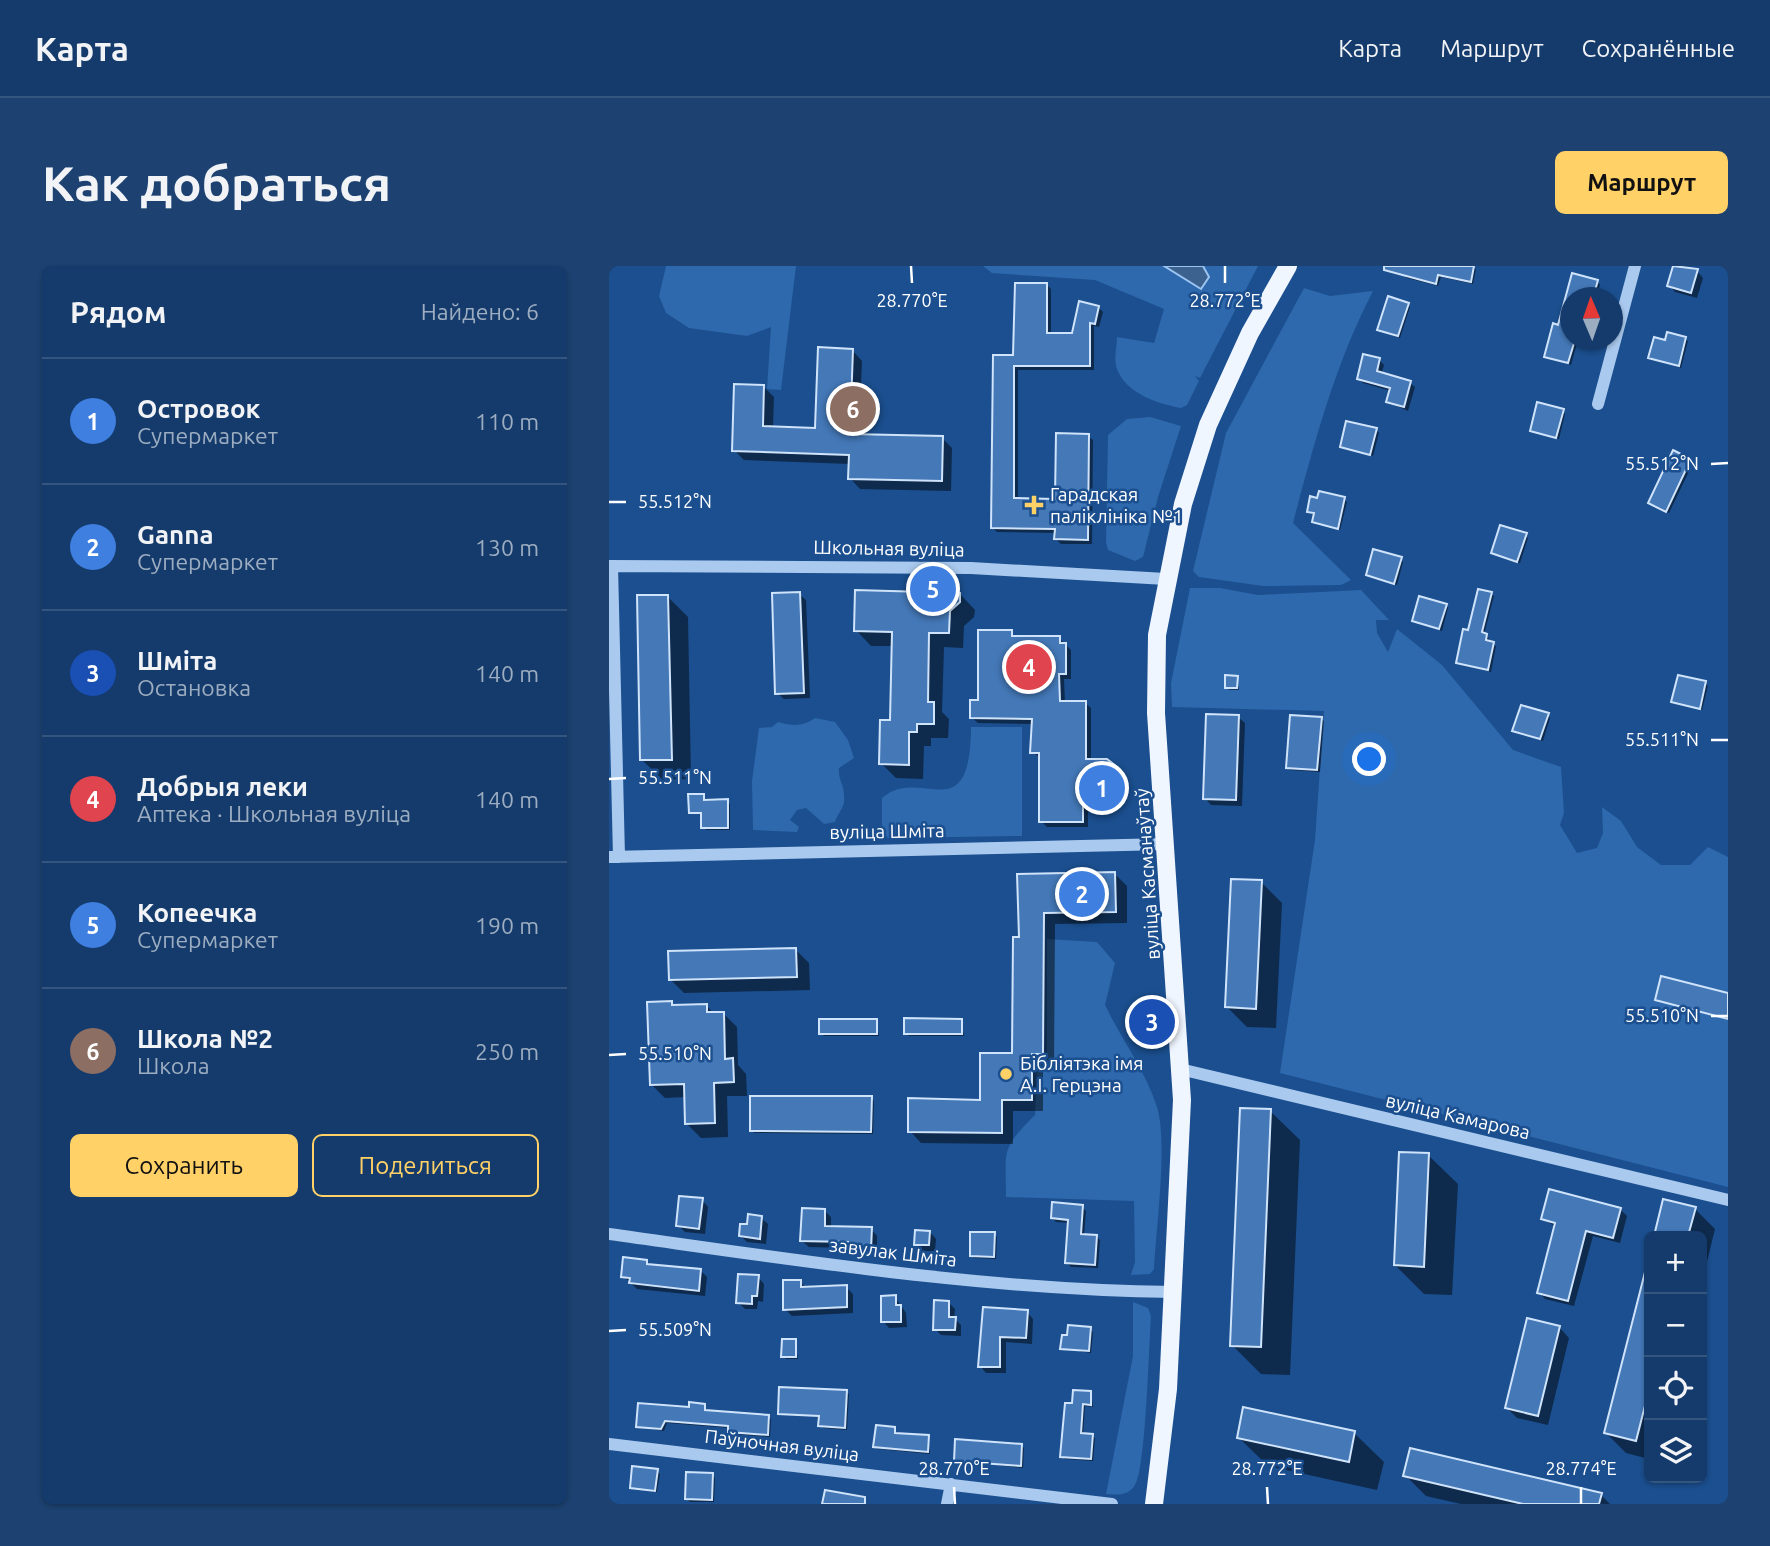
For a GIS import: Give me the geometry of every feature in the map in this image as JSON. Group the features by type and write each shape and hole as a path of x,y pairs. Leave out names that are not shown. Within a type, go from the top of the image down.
{"main road":[{"name":"вуліца Касманаўтаў","path":"1154,1504 1164,1445 1182,1100 1167,844 1156,713 1157,635 1165,579 1183,504 1208,425 1250,333 1287,266"}],"street":[{"path":"1598,404 1635,266"},
{"name":"Школьная вуліца","path":"614,857 610,566 971,568 1165,579"},
{"name":"вуліца Шміта","path":"614,857 1167,844"},
{"name":"вуліца Камарова","path":"1180,1069 1728,1200"},
{"name":"завулак Шміта","path":"609,1234 980,1282 1099,1292 1174,1292"},
{"name":"Паўночная вуліца","path":"609,1444 1112,1504"},
{"path":"947,1504 951,1484"}],"shaded area":[{"path":"666,266 796,266 781,390 767,389 771,327 747,336 689,328 666,313 659,296"},
{"path":"983,266 1164,266 1201,289 1209,277 1203,266 1258,266 1200,378 1195,376 1199,381 1187,405 1181,408 1152,400 1133,390 1116,366 1117,337 1154,343 1164,309 1095,280 992,273"},
{"path":"1164,266 1203,266 1209,277 1201,289"},
{"path":"1304,288 1330,296 1373,291 1347,347 1337,376 1293,523 1351,580 1341,585 1263,586 1199,577 1193,571 1226,433"},
{"path":"1150,417 1181,426 1158,497 1143,557 1135,561 1108,550 1106,542 1108,435 1127,419"},
{"path":"1190,588 1220,588 1258,595 1361,590 1389,620 1376,620 1377,633 1388,652 1397,629 1442,665 1513,750 1561,767 1564,813 1560,825 1577,853 1597,848 1603,833 1602,807 1621,821 1637,847 1661,865 1690,865 1708,847 1728,857 1728,1187 1280,1073 1315,840 1324,711 1172,707 1171,683"},
{"path":"815,718 835,722 848,740 854,758 839,768 844,799 835,822 824,824 806,808 797,810 790,820 799,827 797,832 753,830 752,781 759,728 772,727 778,722 802,724"},
{"path":"971,727 1022,727 1022,836 888,838 882,831 882,798 897,790 912,787 941,790 953,787 962,778 968,759"},
{"path":"1047,939 1097,942 1115,963 1105,1005 1146,1080 1160,1122 1160,1186 1154,1269 1150,1274 1131,1275 1135,1262 1134,1201 1006,1197 1007,1151 1016,1136 1035,1115 1037,1058 1047,1057"},
{"path":"1133,1302 1148,1308 1151,1316 1142,1456 1139,1474 1132,1489 1122,1494 1106,1494 1133,1356"}],"building":[{"path":"1384,266 1474,266 1471,282 1438,275 1436,284 1384,270"},
{"path":"1673,266 1698,269 1691,293 1667,286"},
{"path":"1572,273 1598,280 1596,287 1568,287"},
{"path":"1015,283 1047,283 1047,333 1072,333 1079,301 1099,306 1095,324 1090,323 1090,366 1014,366 1014,498 1055,499 1056,433 1089,434 1088,540 1054,539 1055,529 991,528 993,355 1013,355"},
{"path":"1388,296 1409,303 1398,336 1377,330"},
{"path":"1560,318 1560,350 1572,350 1568,363 1544,357 1553,323 1558,325"},
{"path":"1667,332 1686,337 1679,366 1648,358 1654,337 1665,340"},
{"path":"818,347 853,349 850,434 943,436 942,481 848,479 849,455 732,451 734,384 764,385 763,426 815,428"},
{"path":"1363,354 1380,358 1377,371 1411,381 1404,407 1386,402 1390,388 1357,379"},
{"path":"1537,402 1564,409 1556,438 1530,431"},
{"path":"1346,421 1377,428 1370,455 1340,447"},
{"path":"1673,450 1691,459 1666,512 1648,503"},
{"path":"1319,491 1345,497 1338,529 1312,522 1314,513 1307,512 1310,496 1317,498"},
{"path":"1500,525 1527,533 1517,562 1491,553"},
{"path":"1373,549 1402,557 1394,584 1366,575"},
{"path":"1478,589 1492,592 1482,632 1487,634 1486,640 1494,642 1488,670 1456,663 1463,629 1468,630"},
{"path":"855,590 960,593 960,602 950,611 949,633 929,633 928,702 934,702 934,724 917,724 917,732 909,732 909,765 879,764 880,720 890,720 892,632 854,631"},
{"path":"800,592 804,693 775,694 772,593"},
{"path":"637,595 668,595 672,760 640,760"},
{"path":"1419,596 1447,604 1439,629 1412,621"},
{"path":"978,630 1012,630 1012,636 1060,636 1060,643 1066,643 1066,674 1059,674 1060,701 1086,701 1086,759 1107,759 1116,766 1116,787 1109,796 1083,797 1083,822 1039,822 1039,753 1030,753 1032,719 970,718 970,700 978,700"},
{"path":"1225,675 1238,676 1237,688 1225,688"},
{"path":"1678,675 1706,681 1700,709 1671,702"},
{"path":"1521,705 1549,713 1540,739 1512,731"},
{"path":"1206,714 1239,715 1236,800 1203,799"},
{"path":"1290,715 1322,717 1317,770 1286,768"},
{"path":"688,794 704,794 704,800 728,799 728,828 701,828 701,813 689,813"},
{"path":"1115,872 1116,912 1044,913 1043,1054 1032,1054 1032,1100 1002,1100 1002,1133 908,1132 908,1098 980,1100 980,1053 1012,1053 1013,937 1019,937 1017,874"},
{"path":"1231,879 1262,880 1256,1009 1225,1007"},
{"path":"796,948 797,977 669,980 668,951"},
{"path":"1661,976 1728,993 1728,1019 1655,1000"},
{"path":"672,1001 672,1005 707,1004 707,1012 724,1012 725,1059 733,1058 734,1082 714,1083 715,1123 685,1124 684,1084 650,1085 647,1002"},
{"path":"904,1018 962,1019 962,1034 904,1034"},
{"path":"819,1019 877,1019 877,1034 819,1034"},
{"path":"750,1096 872,1096 871,1132 750,1131"},
{"path":"1240,1108 1271,1109 1261,1347 1230,1346"},
{"path":"1399,1152 1429,1153 1424,1267 1394,1265"},
{"path":"1549,1189 1621,1208 1613,1238 1586,1231 1568,1301 1537,1293 1555,1223 1541,1219"},
{"path":"679,1196 703,1198 699,1229 676,1226"},
{"path":"1663,1199 1696,1207 1689,1231 1655,1231"},
{"path":"1052,1202 1083,1205 1081,1234 1097,1235 1095,1265 1065,1263 1068,1220 1051,1218"},
{"path":"802,1208 825,1209 825,1226 872,1227 871,1250 847,1249 848,1242 800,1241"},
{"path":"748,1214 762,1216 760,1239 739,1236 740,1224 747,1224"},
{"path":"915,1230 930,1231 929,1245 914,1245"},
{"path":"970,1232 995,1232 994,1257 970,1256"},
{"path":"623,1257 647,1260 647,1264 701,1269 699,1291 629,1283 630,1278 621,1277"},
{"path":"738,1274 759,1275 757,1296 752,1296 752,1304 736,1303"},
{"path":"1644,1276 1644,1410 1636,1441 1604,1433"},
{"path":"783,1280 801,1280 801,1287 847,1285 847,1307 783,1310"},
{"path":"896,1295 896,1305 901,1305 901,1322 881,1322 881,1296"},
{"path":"934,1300 949,1301 949,1317 956,1317 955,1330 933,1330"},
{"path":"983,1307 1028,1310 1026,1338 1000,1337 1000,1367 978,1367"},
{"path":"1527,1318 1560,1326 1538,1416 1505,1408"},
{"path":"1068,1325 1091,1327 1089,1351 1060,1349 1062,1335 1067,1335"},
{"path":"782,1339 796,1339 796,1357 781,1357"},
{"path":"779,1387 847,1390 845,1428 818,1426 819,1416 778,1414"},
{"path":"1073,1390 1091,1391 1091,1405 1083,1404 1081,1433 1093,1434 1091,1459 1060,1457 1065,1403 1072,1403"},
{"path":"689,1402 705,1404 705,1410 769,1415 768,1435 728,1432 728,1426 665,1421 661,1429 636,1427 638,1403 689,1407"},
{"path":"1243,1407 1355,1431 1349,1462 1237,1438"},
{"path":"876,1425 895,1427 895,1433 929,1435 928,1452 873,1447"},
{"path":"955,1439 1022,1444 1021,1466 954,1461"},
{"path":"1410,1448 1602,1493 1599,1504 1523,1504 1403,1476"},
{"path":"632,1466 658,1469 655,1491 630,1488"},
{"path":"686,1472 713,1473 712,1500 685,1499"},
{"path":"825,1490 865,1497 865,1504 822,1504"}],"place":[{"name":"Школа №2","path":"853,409"},
{"name":"Гарадская паліклініка №1","path":"1034,505"},
{"name":"Копеечка","path":"933,589"},
{"name":"Добрыя леки","path":"1029,667"},
{"name":"Островок","path":"1102,788"},
{"name":"Ganna","path":"1082,894"},
{"name":"Шміта","path":"1152,1022"},
{"name":"Бібліятэка імя А.І. Герцэна","path":"1006,1074"}]}
